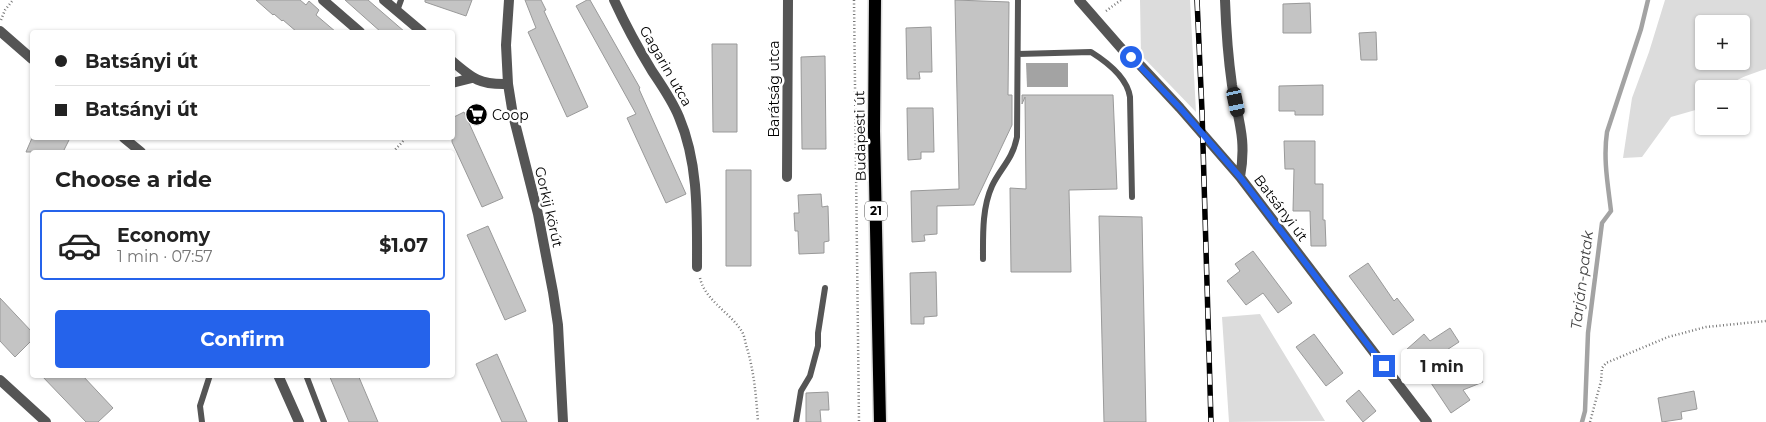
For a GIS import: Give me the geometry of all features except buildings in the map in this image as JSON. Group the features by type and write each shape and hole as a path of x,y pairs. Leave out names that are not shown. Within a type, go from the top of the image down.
{"main road":[{"name":"Budapesti út","path":"875,0 874,130 880,422"}],"street":[{"path":"323,0 358,30"},
{"path":"384,0 420,30"},
{"name":"Gorkij körút","path":"509,0 506,45 508,84 513,115 538,214 553,292 561,371 562,422"},
{"name":"Gagarin utca","path":"614,0 652,70 668,94 687,138 696,194 697,267"},
{"name":"Barátság utca","path":"787,177 788,0"},
{"name":"Batsányi út","path":"1079,0 1180,108 1240,177 1427,422"},
{"path":"1225,0 1226,34 1232,85 1243,136 1244,151 1240,177"},
{"path":"0,31 30,57"},
{"path":"455,64 472,78 485,83 508,84"},
{"path":"455,82 472,78"},
{"path":"126,140 139,150"},
{"path":"279,378 299,422"},
{"path":"0,380 46,422"}],"lane":[{"path":"397,11 401,0"},
{"path":"983,259 986,202 993,184 1014,151 1018,137 1018,0"},
{"path":"1018,54 1091,52 1127,84 1130,96 1132,198"},
{"path":"796,422 801,391 810,376 818,346 818,332 825,288"},
{"path":"202,422 200,406 209,378"},
{"path":"307,378 324,422"}],"path":[{"path":"0,22 5,10 13,0"},
{"path":"854,0 859,422"},
{"path":"1094,18 1121,0"},
{"path":"395,150 404,140"},
{"path":"697,267 702,285 712,299 742,331 752,361 758,422"},
{"path":"1590,422 1601,381 1602,368 1606,362 1677,334 1706,327 1766,321"}],"shaded area":[{"path":"1140,0 1190,0 1196,112 1141,55"},
{"path":"1665,0 1766,0 1766,69 1737,80 1695,80 1695,110 1671,117 1642,157 1623,158 1632,98"},
{"path":"1026,63 1068,63 1068,87 1027,87"},
{"path":"1260,314 1325,421 1229,422 1222,317"}],"waterway":[{"name":"Tarján-patak","path":"1582,422 1585,411 1588,333 1602,223 1611,211 1607,182 1607,132 1641,29 1648,0"}],"railway":[{"path":"1197,0 1211,422"}],"place":[{"name":"Coop","path":"476,115"}],"route":[{"path":"1131,57 1180,108 1240,177 1384,366"}]}
